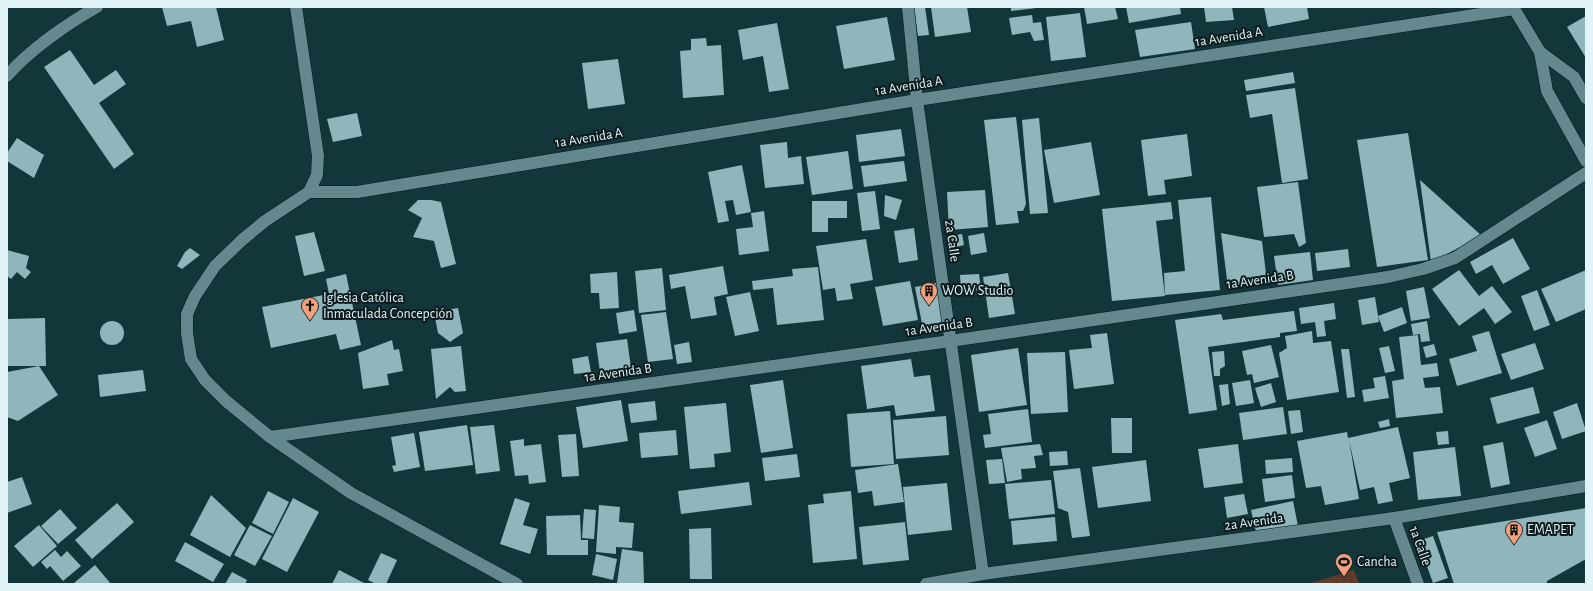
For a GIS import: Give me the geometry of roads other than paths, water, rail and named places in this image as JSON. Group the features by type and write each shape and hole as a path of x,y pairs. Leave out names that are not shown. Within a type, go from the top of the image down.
{"street":[{"path":"7,76 19,62 80,16 97,7"},
{"path":"296,7 318,156 317,175 309,192 265,221 242,240 215,266 195,296 187,314 187,333 191,359 205,380 226,401 270,437 351,493 517,584"},
{"name":"2a Calle","path":"908,7 917,100 983,574"},
{"path":"1513,8 1540,52 1547,91 1586,161"},
{"name":"1a Avenida A","path":"309,192 357,192 917,100 1513,8"},
{"path":"1540,52 1574,77 1586,98"},
{"name":"1a Avenida B","path":"270,437 950,341 1388,277 1423,269 1455,258 1586,173"},
{"name":"2a Avenida","path":"926,584 983,574 1394,518 1586,486"},
{"name":"1a Calle","path":"1394,518 1418,584"}],"place":[{"name":"WOW Studio","path":"929,306"},
{"name":"Iglesia Católica Inmaculada Concepción","path":"310,321"},
{"name":"EMAPET","path":"1514,545"},
{"name":"Cancha","path":"1344,577"}]}
